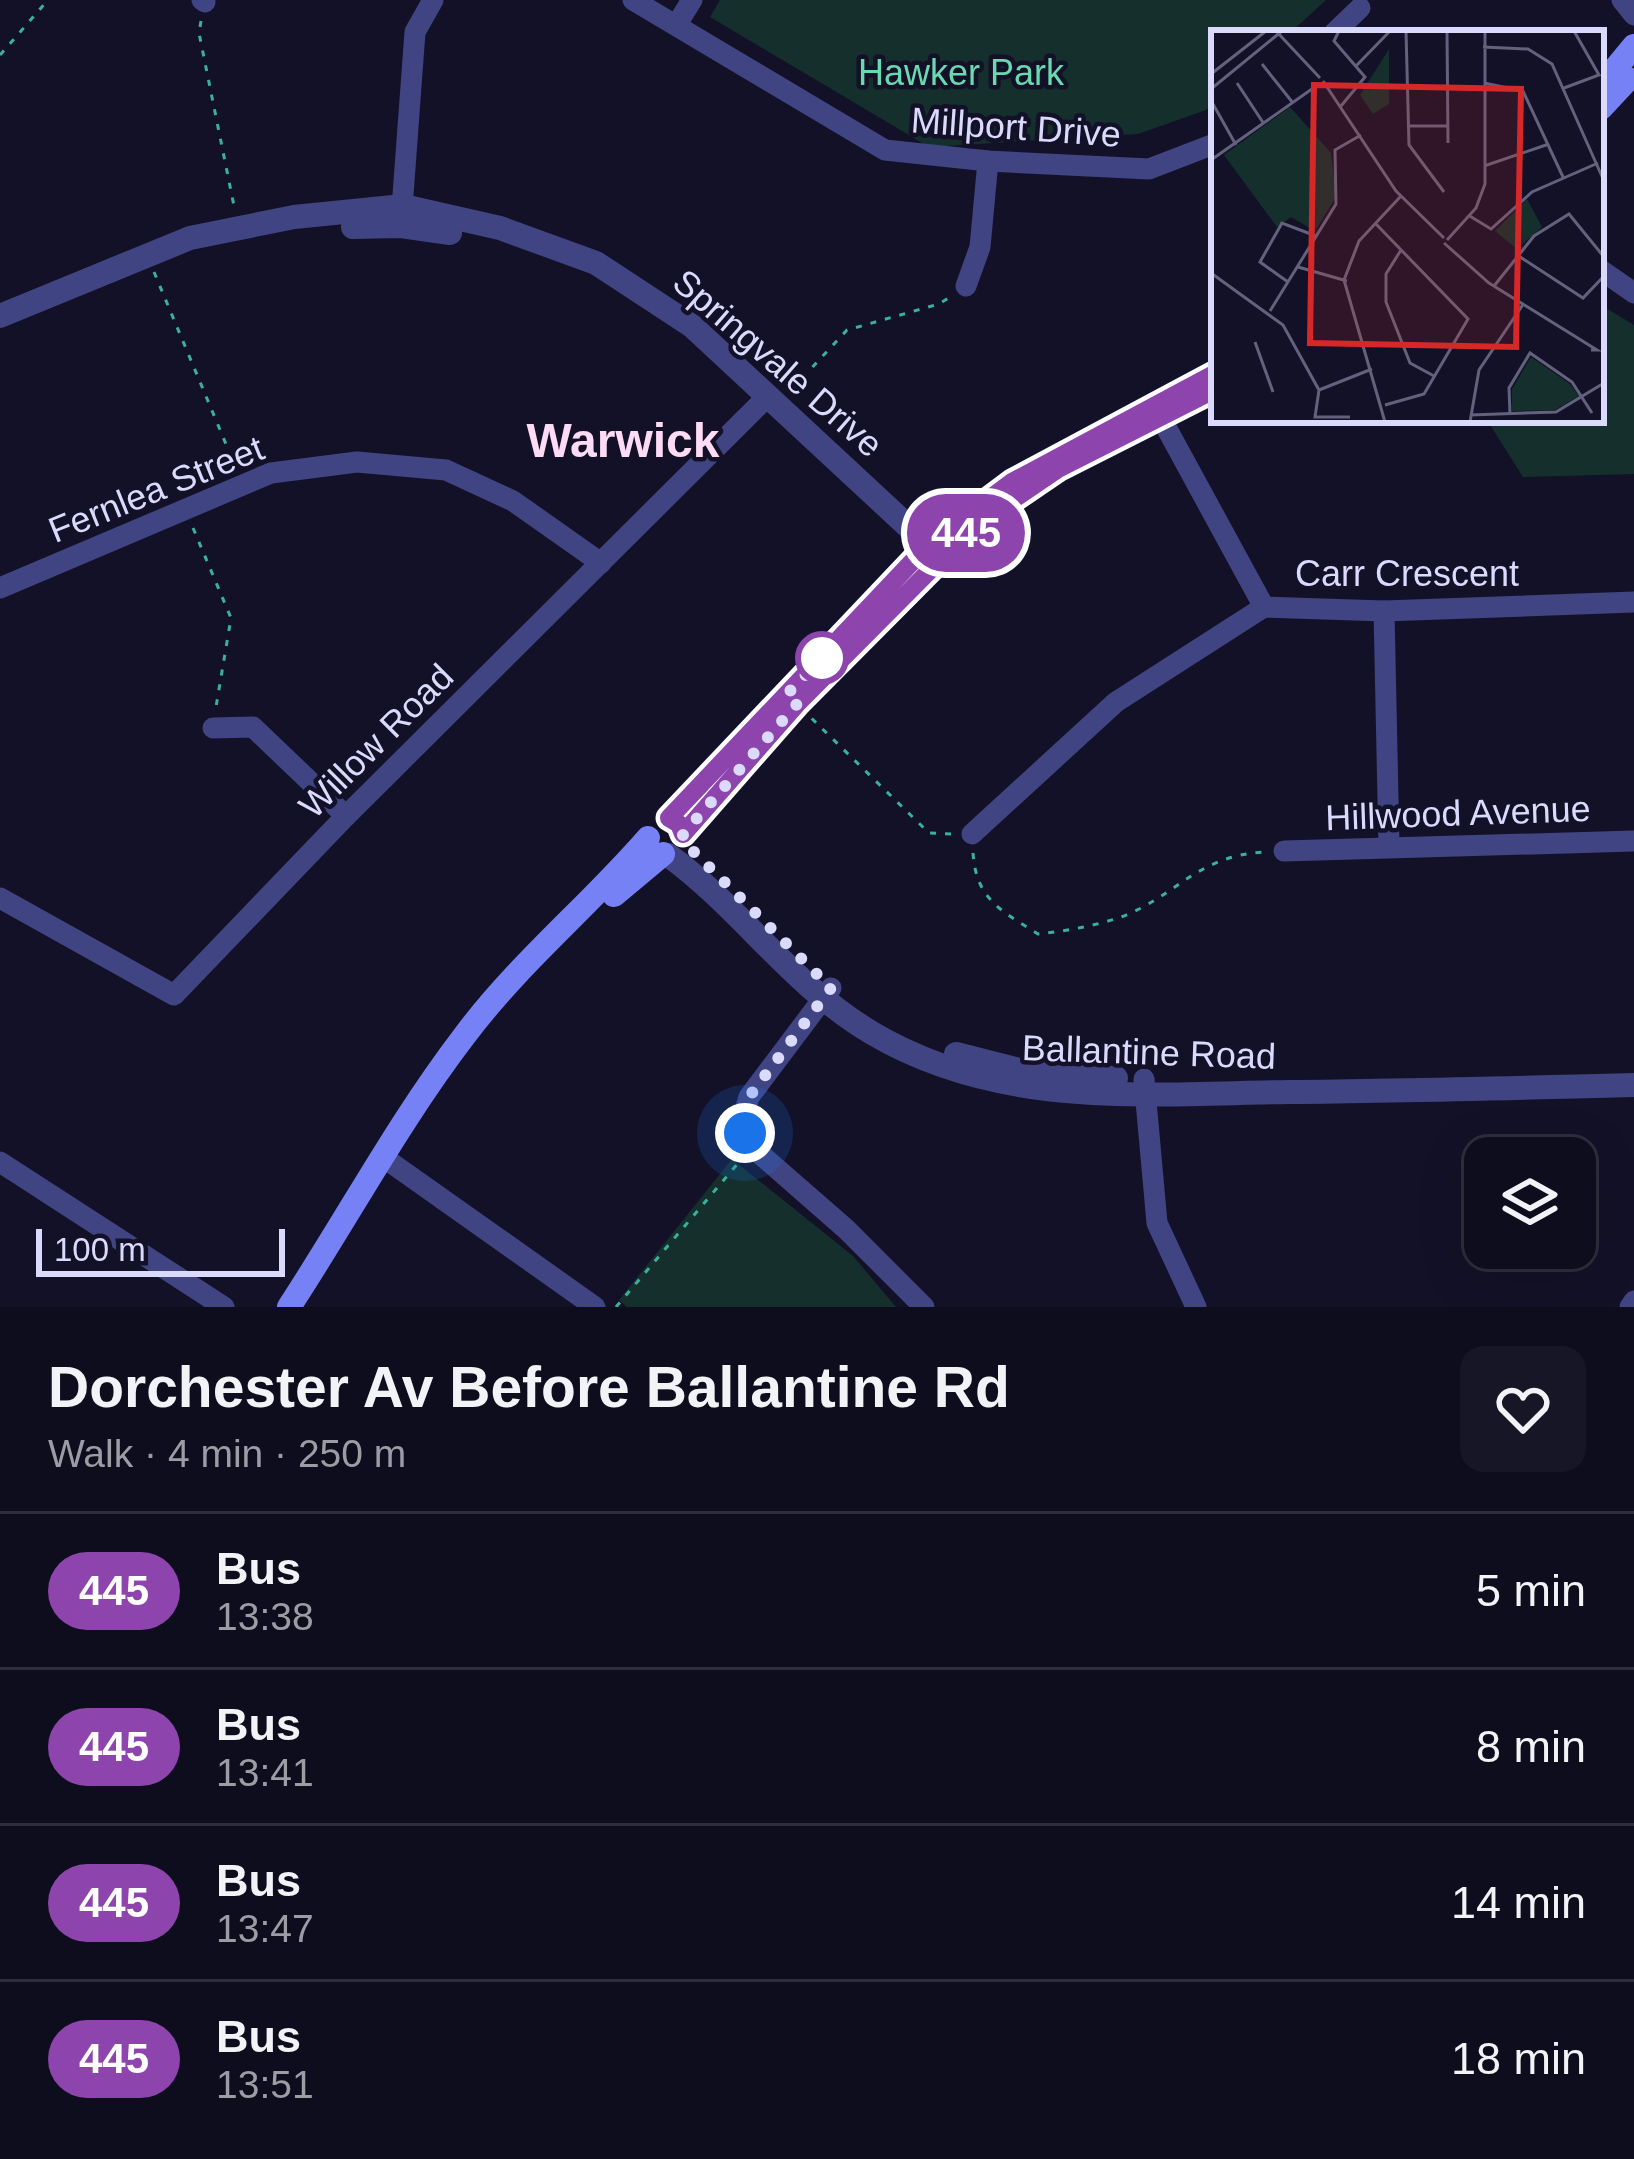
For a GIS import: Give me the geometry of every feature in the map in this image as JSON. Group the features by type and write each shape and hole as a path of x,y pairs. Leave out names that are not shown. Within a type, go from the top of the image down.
{"main road":[{"path":"1604,82 1634,46"},
{"path":"1604,105 1634,73"},
{"path":"1158,413 1211,376"},
{"path":"669,840 930,556 1012,482 1211,391"},
{"path":"305,1307 466,1033 541,945 669,840 930,556"},
{"path":"289,1307 388,1161"}],"street":[{"path":"402,216 415,32 433,0"},
{"name":"Millport Drive","path":"633,0 885,151 1149,169 1211,145"},
{"path":"677,24 692,0"},
{"path":"1622,0 1634,15"},
{"path":"1337,30 1360,8"},
{"path":"966,286 980,247 988,161"},
{"name":"Springvale Drive","path":"0,333 152,268 224,245 402,216"},
{"name":"Springvale Drive","path":"0,316 146,254 238,227 294,217 402,216 500,228 596,263 692,326 930,556"},
{"path":"1604,272 1634,293"},
{"name":"Willow Road","path":"0,898 174,994 346,816 767,403"},
{"path":"1158,413 1264,607"},
{"name":"Fernlea Street","path":"0,588 271,473 357,462 446,470 513,502 601,563"},
{"name":"Carr Crescent","path":"972,834 1116,702 1264,607 1384,611 1634,602"},
{"path":"1384,611 1389,846"},
{"path":"213,728 253,727 346,816"},
{"name":"Ballantine Road","path":"669,840 826,994 912,1036 987,1064 1144,1088 1634,1085"},
{"name":"Hillwood Avenue","path":"1284,850 1634,841"},
{"path":"826,994 749,1097 742,1121 751,1145 846,1228 924,1307"},
{"name":"Ballantine Road","path":"1144,1088 1634,1071"},
{"path":"1144,1088 1157,1223 1196,1307"},
{"path":"388,1161 586,1305"},
{"path":"0,1162 224,1307"},
{"path":"198,1288 243,1307"}],"path":[{"path":"0,55 48,0"},
{"path":"203,1 199,33 238,227"},
{"path":"152,268 243,485"},
{"path":"767,403 848,330 939,304 966,286"},
{"path":"186,509 231,618 213,728"},
{"path":"797,704 929,833 972,834 978,886 998,909 1038,934 1122,916 1196,870 1235,854 1284,850"},
{"path":"616,1307 751,1145"}],"green space":[{"name":"Hawker Park","path":"720,0 1326,0 1293,30 1211,30 1211,106 1206,110 1138,134 929,147 710,17"},
{"path":"1604,307 1634,325 1634,474 1523,477 1489,423 1604,423"},
{"path":"732,1159 853,1256 896,1307 627,1307 619,1300"}],"bus line":[{"name":"445","path":"1211,376 1012,482 929,544 669,818 683,834 797,704 973,527 1058,469 1211,392"}],"district":[{"name":"Warwick","path":"623,440"}],"route":[{"path":"745,1133 742,1113 749,1097 831,988 709,869 683,841 683,834 797,704 786,695 822,658"}]}
